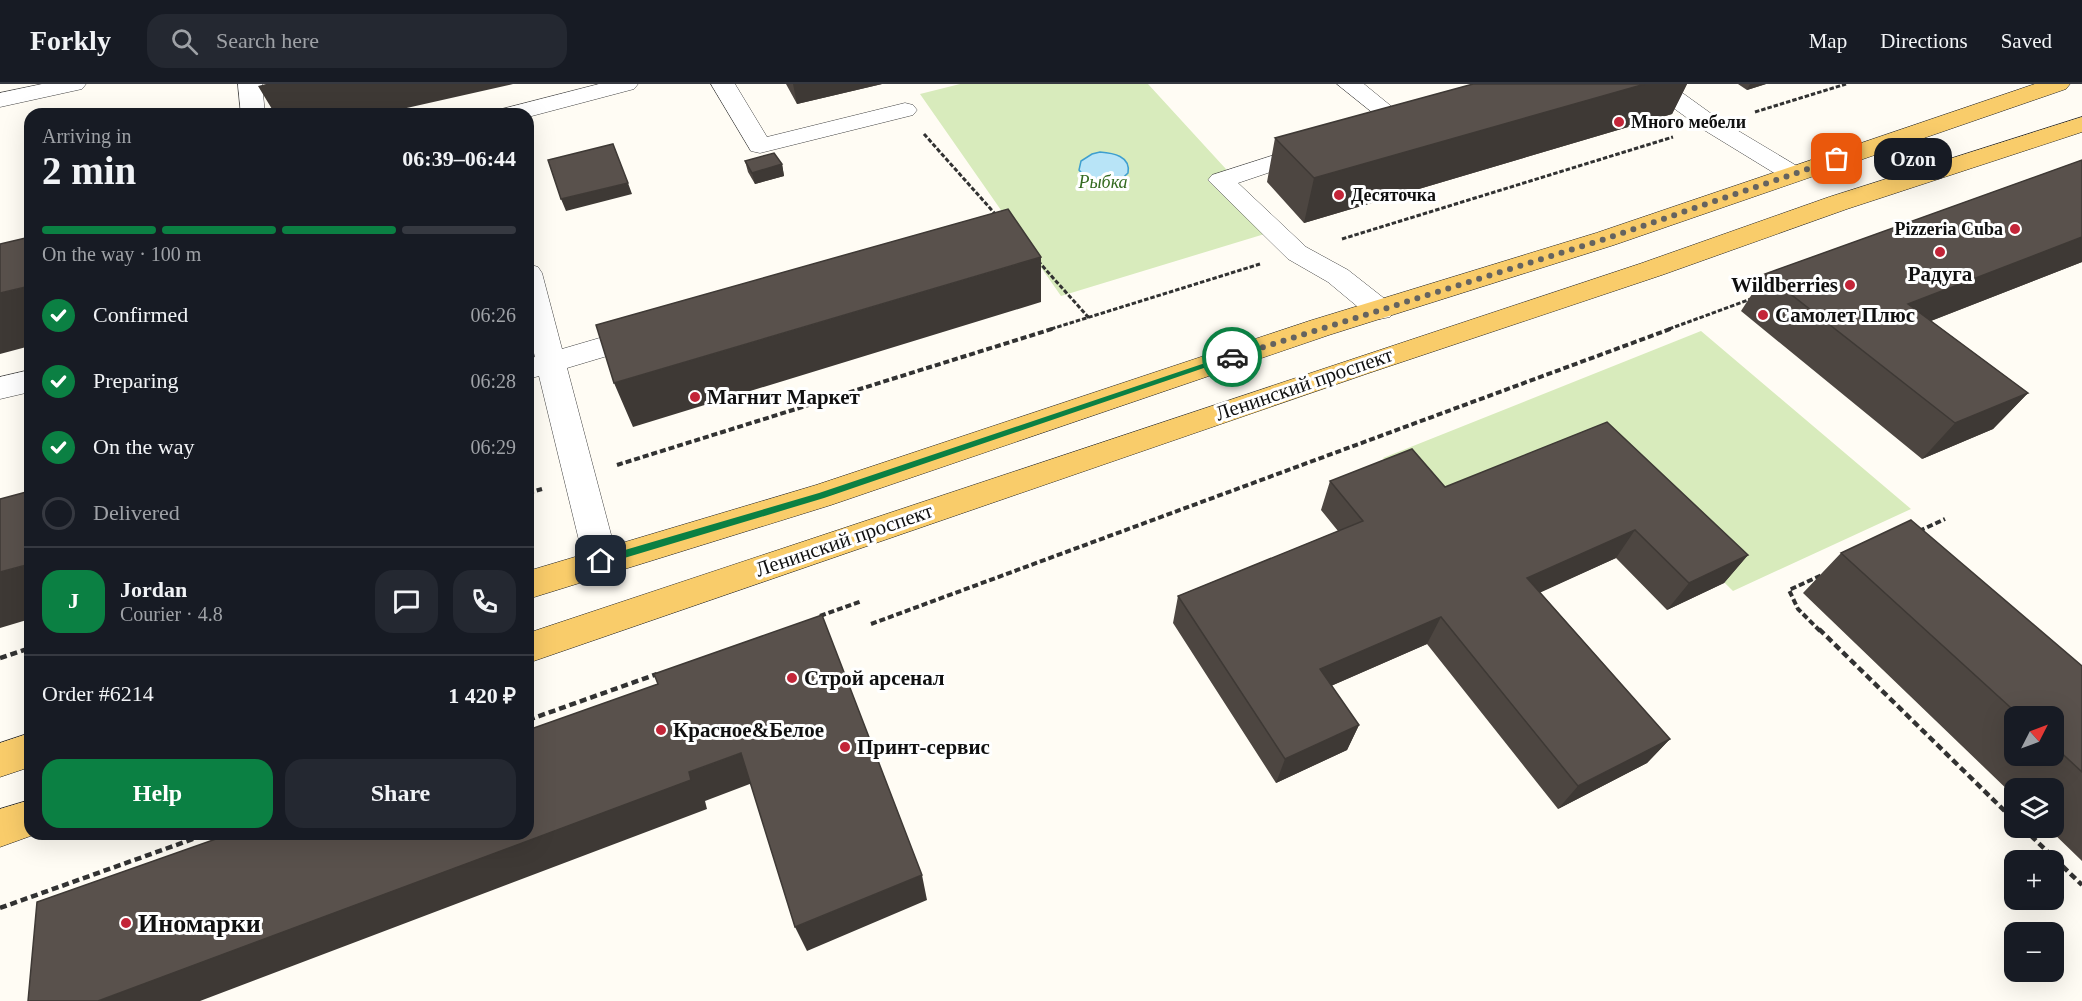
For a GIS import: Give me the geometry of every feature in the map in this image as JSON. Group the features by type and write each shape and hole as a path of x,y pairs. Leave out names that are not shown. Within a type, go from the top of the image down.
{"main road":[{"path":"534,583 820,496 1319,328 1605,239 2058,84"},
{"name":"Ленинский проспект","path":"534,646 1652,269 1838,204 2082,124"},
{"path":"0,760 24,752"},
{"path":"0,828 24,820"}],"street":[{"path":"0,100 74,84"},
{"path":"250,84 252,108"},
{"path":"533,108 626,84"},
{"path":"723,84 760,146 905,110"},
{"path":"1349,84 1411,122 1371,133"},
{"path":"1656,84 1712,125 1793,174"},
{"path":"1331,145 1221,180 1297,253 1338,276 1380,310"},
{"path":"534,324 539,366 580,477 601,561"},
{"path":"539,366 666,329"},
{"path":"0,388 24,382"}],"path":[{"path":"534,491 1846,84"},
{"path":"927,138 1004,224"},
{"path":"1035,258 1089,318"},
{"path":"872,624 1761,295"},
{"path":"1914,534 1946,519"},
{"path":"1831,571 1789,590 1797,609 2004,810"},
{"path":"818,617 862,601"},
{"path":"0,658 24,650"},
{"path":"534,718 662,672"},
{"path":"2033,838 2082,885"},
{"path":"0,908 190,840"}],"green space":[{"name":"Рыбка","path":"960,84 1148,84 1281,229 1061,296 920,94"},
{"path":"1701,331 1911,509 1733,591 1590,451 1433,516 1383,458"}],"water":[{"path":"1100,152 1124,159 1128,173 1117,181 1103,183 1084,175 1079,170 1081,161"}],"building":[{"path":"1473,84 1645,84 1314,178 1275,138"},
{"path":"613,144 628,183 561,199 548,160"},
{"path":"774,153 782,164 752,173 745,161"},
{"path":"2082,160 2082,237 1908,304 2028,393 1955,423 1765,274"},
{"path":"1008,209 1041,257 614,383 596,325"},
{"path":"24,238 24,287 0,293 0,244"},
{"path":"1607,422 1748,555 1689,583 1635,530 1527,578 1670,739 1578,786 1441,617 1320,669 1359,725 1285,759 1178,596 1363,521 1330,481 1412,449 1445,487"},
{"path":"24,493 24,566 0,572 0,499"},
{"path":"1911,520 2082,666 2082,772 2064,755 2064,706 2009,706 1841,553"},
{"path":"822,615 922,875 795,927 741,753 689,772 691,780 534,839 534,728 658,684 654,674"},
{"path":"213,840 530,840 98,1001 28,1001 37,902"}],"way so far":[{"path":"1232,357 1605,239 1837,159"}],"place":[{"name":"Много мебели","path":"1619,122"},
{"name":"Ozon","path":"1837,159"},
{"name":"Десяточка","path":"1339,195"},
{"name":"Pizzeria Cuba","path":"2015,229"},
{"name":"Радуга","path":"1940,252"},
{"name":"Wildberries","path":"1850,285"},
{"name":"Самолет Плюс","path":"1763,315"},
{"name":"Магнит Маркет","path":"695,397"},
{"name":"Строй арсенал","path":"792,678"},
{"name":"Красное&Белое","path":"661,730"},
{"name":"Принт-сервис","path":"845,747"},
{"name":"Иномарки","path":"126,923"}],"route":[{"path":"601,561 820,496 1232,357"}]}
